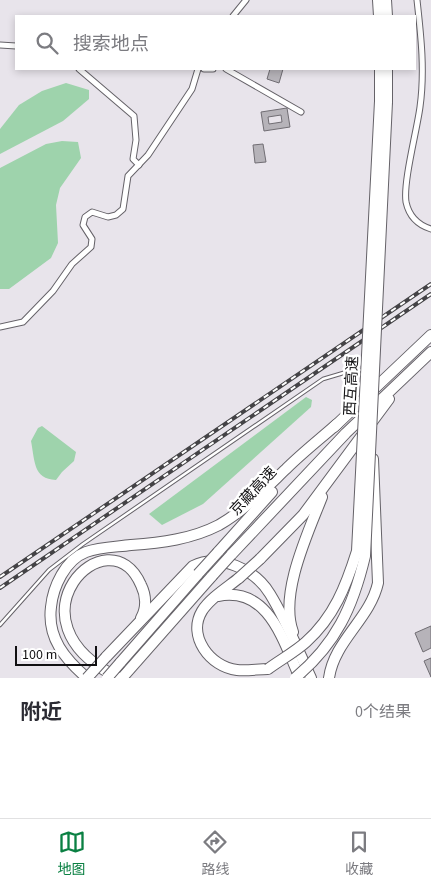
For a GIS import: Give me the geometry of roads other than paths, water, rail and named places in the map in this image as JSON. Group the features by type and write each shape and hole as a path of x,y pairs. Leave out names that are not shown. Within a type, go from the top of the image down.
{"highway":[{"path":"378,0 379,15"},
{"path":"386,0 387,15"},
{"name":"西互高速","path":"372,433 384,101 380,70"},
{"name":"西互高速","path":"248,678 268,669 306,643 331,614 347,583 357,551 387,70"},
{"name":"京藏高速","path":"106,678 218,552 337,424 431,335"},
{"name":"京藏高速","path":"121,678 231,555 333,446 431,352"},
{"path":"268,669 236,670 218,663 206,652 198,636 197,624 203,610 260,559 304,516 405,377"},
{"path":"106,678 76,661 65,647 57,629 58,608 64,585 80,565 98,555 193,536 218,526 240,512 337,424"},
{"path":"329,678 334,657 372,602 379,578 372,433"},
{"path":"294,678 332,638 346,617 358,588 365,556 372,433"},
{"path":"302,659 290,626 290,594 313,518 327,485"},
{"path":"152,543 106,547 84,553 70,564 58,579 52,596 49,619 57,644 66,659 87,678 193,566 200,563 222,562 246,570 270,592 311,678"},
{"path":"121,678 91,663 76,647 66,629 64,616 65,600 70,585 78,573 89,565 102,560 116,562 130,568 138,577 144,590 145,604 143,614 132,630"},
{"path":"217,596 231,594 250,599 266,610 300,678"}],"street":[{"path":"234,15 246,0"},
{"path":"417,0 424,55 420,105 406,200 413,217 420,224 431,229"},
{"path":"0,45 15,46"},
{"path":"80,70 134,116 136,140 133,159 138,165"},
{"path":"0,327 23,322 53,291 72,264 91,247 92,239 84,226 85,217 92,212 108,217 116,215 123,209 128,176 148,154 192,89 198,70"},
{"path":"228,70 301,112"}],"lane":[{"path":"0,625 49,570 83,544 324,379 350,371"}],"railway":[{"path":"0,577 431,284"},
{"path":"0,588 431,294"}]}
